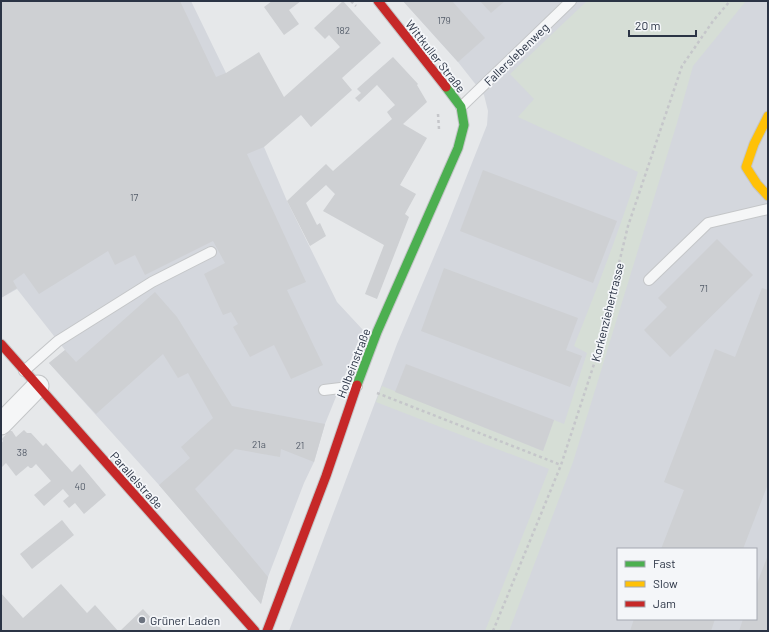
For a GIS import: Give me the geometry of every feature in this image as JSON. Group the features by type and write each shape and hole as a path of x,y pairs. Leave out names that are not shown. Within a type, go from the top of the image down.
{"main road":[{"name":"Wittkuller Straße","path":"378,1 461,107"},
{"name":"Holbeinstraße","path":"267,631 326,476 377,332 458,148 464,125 461,107"},
{"path":"768,116 754,144 746,167 757,184 768,196"},
{"name":"Parallelstraße","path":"1,344 255,631"}],"street":[{"path":"1,424 38,386"}],"lane":[{"name":"Fallerslebenweg","path":"461,107 571,1"},
{"path":"649,280 708,223 768,210"},
{"path":"24,371 58,341 152,282 210,252"},
{"path":"324,390 357,386"}],"path":[{"name":"Korkenziehertrasse","path":"494,631 561,465 596,358 628,226 682,66 712,21 730,1"},
{"path":"357,386 381,394 561,465"}],"shaded area":[{"path":"1,1 191,1 264,147 287,201 337,302 363,330 325,424 314,462 304,483 268,577 261,604 159,485 49,363 65,350 17,289 1,298"},
{"path":"403,1 768,1 768,631 289,631 397,344 447,226 487,125 488,111 484,95 458,62"},
{"path":"587,1 746,1 693,66 677,123 573,462 509,631 485,631 549,469 376,402 382,386 543,451 554,420 564,424 587,353 574,346 608,260 638,172 518,117 534,99 510,74"}],"building":[{"path":"1,1 180,1 216,77 226,73 259,52 284,97 340,47 329,35 325,39 314,28 343,1 381,43 342,78 352,90 311,127 301,115 264,147 247,154 306,282 287,290 323,365 291,379 274,345 250,357 233,327 238,324 231,312 223,315 204,274 225,263 213,241 145,275 135,255 115,265 108,251 39,294 24,273 13,281 17,288 1,298"},
{"path":"272,1 301,1 289,10 299,24 284,35 264,7"},
{"path":"403,1 452,1 485,38 458,62"},
{"path":"480,1 505,1 491,13"},
{"path":"393,57 418,84 417,85 427,102 403,124 427,138 400,185 416,194 405,214 409,217 377,299 365,294 384,245 323,211 335,194 326,185 306,203 317,225 320,223 326,236 310,246 287,201 326,164 333,171 392,119 387,112 395,105 377,85 359,102 355,98 361,93 357,89"},
{"path":"483,170 617,221 593,283 460,231"},
{"path":"717,239 753,275 670,357 644,330 667,307 658,298"},
{"path":"444,268 578,318 566,350 582,356 570,387 421,331"},
{"path":"762,288 768,290 768,484 743,548 661,548 684,490 664,482 715,349 735,357"},
{"path":"155,292 177,317 232,406 325,424 314,462 281,449 280,457 235,449 195,489 268,577 261,604 159,485 190,458 181,447 213,418 188,373 178,378 163,354 96,414 49,363 65,350 76,362"},
{"path":"406,364 554,420 543,451 395,392"},
{"path":"24,430 27,433 31,433 43,446 46,443 72,472 80,464 106,495 84,514 75,503 69,508 63,501 69,496 63,489 44,506 34,495 51,481 36,464 32,468 28,466 16,476 6,463 1,468 2,439 9,431 12,431 16,437"},
{"path":"62,520 74,535 32,569 20,554"},
{"path":"768,555 768,631 739,631 743,620 757,620 757,583"},
{"path":"61,584 87,613 95,605 118,631 1,631 1,593 23,618"},
{"name":"Grüner Laden","path":"143,609 163,631 120,631"},
{"path":"634,620 715,620 711,631 630,631"}],"traffic: fast":[{"path":"357,385 377,332 458,148 464,125 461,107 446,87"}],"traffic: slow":[{"path":"768,116 754,144 746,167 757,184 768,196"}],"traffic: jam":[{"path":"378,1 446,87"},
{"path":"1,344 255,631"},
{"path":"267,631 326,476 357,385"}],"place":[{"name":"Grüner Laden","path":"142,620"}]}
